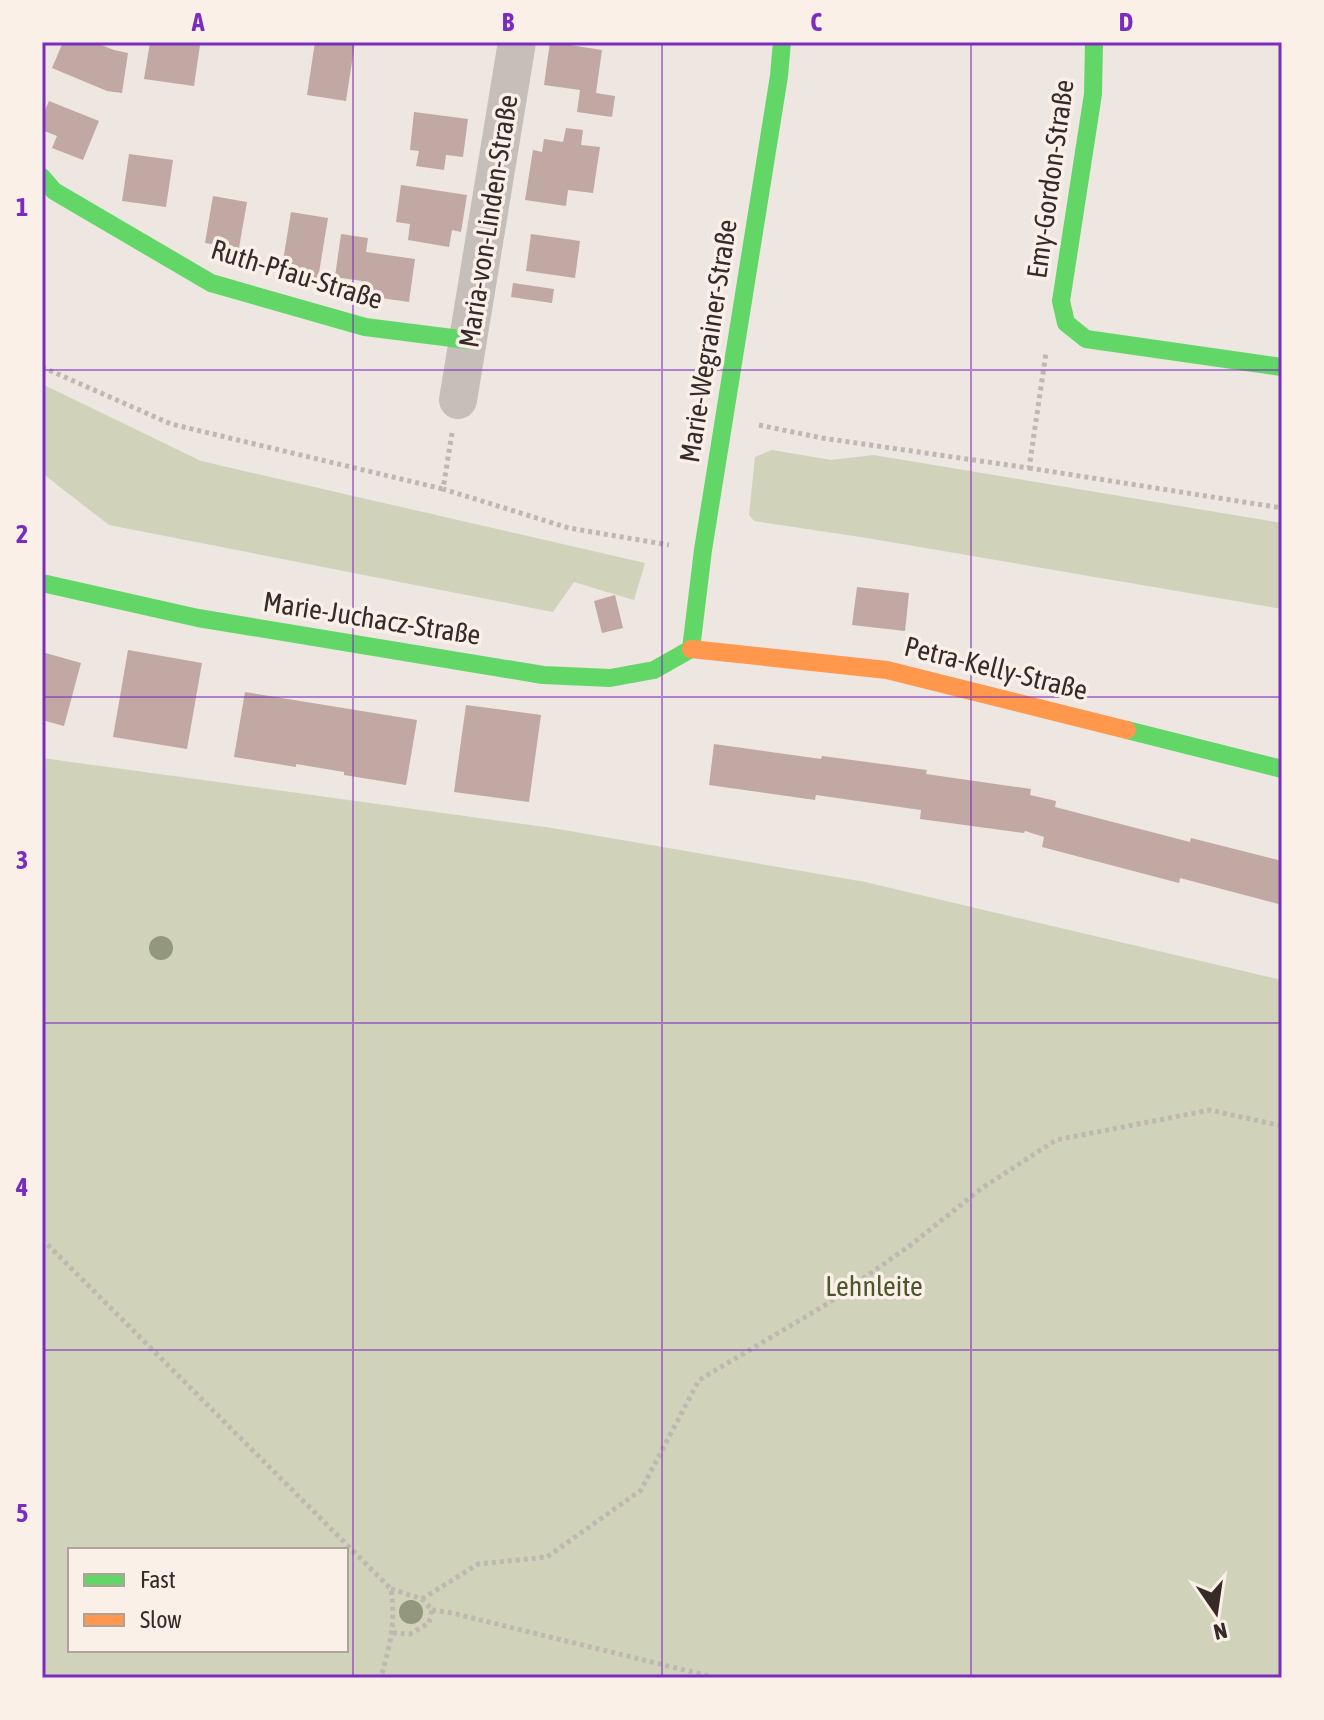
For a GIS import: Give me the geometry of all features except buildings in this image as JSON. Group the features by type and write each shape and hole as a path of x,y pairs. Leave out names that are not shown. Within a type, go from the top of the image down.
{"street":[{"name":"Maria-von-Linden-Straße","path":"458,400 517,42"},
{"name":"Marie-Wegrainer-Straße","path":"691,649 703,550 782,42"},
{"name":"Emy-Gordon-Straße","path":"1066,323 1061,301 1093,94 1094,42"},
{"name":"Ruth-Pfau-Straße","path":"42,177 54,191 211,283 365,327 468,340"},
{"path":"1066,323 1086,339 1282,367"},
{"name":"Marie-Juchacz-Straße","path":"42,583 198,618 543,675 610,678 654,670 691,649"},
{"name":"Petra-Kelly-Straße","path":"691,649 887,670 1282,769"}],"path":[{"path":"1029,468 1046,349 1066,323"},
{"path":"42,367 171,424 443,489 569,528 703,550"},
{"path":"443,489 458,400"},
{"path":"724,417 822,438 1282,508"},
{"path":"422,1599 478,1564 547,1557 641,1490 699,1380 827,1304 912,1244 982,1188 1056,1140 1210,1110 1282,1126"},
{"path":"42,1239 391,1589 422,1599 432,1610 717,1678"},
{"path":"381,1678 393,1633 391,1589"},
{"path":"393,1633 410,1634 429,1623 432,1610"}],"green space":[{"path":"42,384 201,461 645,563 634,600 574,582 553,612 109,525 42,473"},
{"path":"772,450 831,460 873,455 1282,523 1282,609 754,521 749,515 755,457"},
{"name":"Lehnleite","path":"42,758 552,828 865,882 1282,980 1282,1678 42,1678"}],"traffic: fast":[{"path":"691,649 703,550 782,42"},
{"path":"1094,42 1093,94 1061,301 1066,323 1086,339 1282,367"},
{"path":"42,177 54,191 211,283 365,327 468,340"},
{"path":"42,583 198,618 543,675 610,678 654,670 691,649"},
{"path":"1127,730 1282,769"}],"traffic: slow":[{"path":"691,649 887,670 1127,730"}]}
